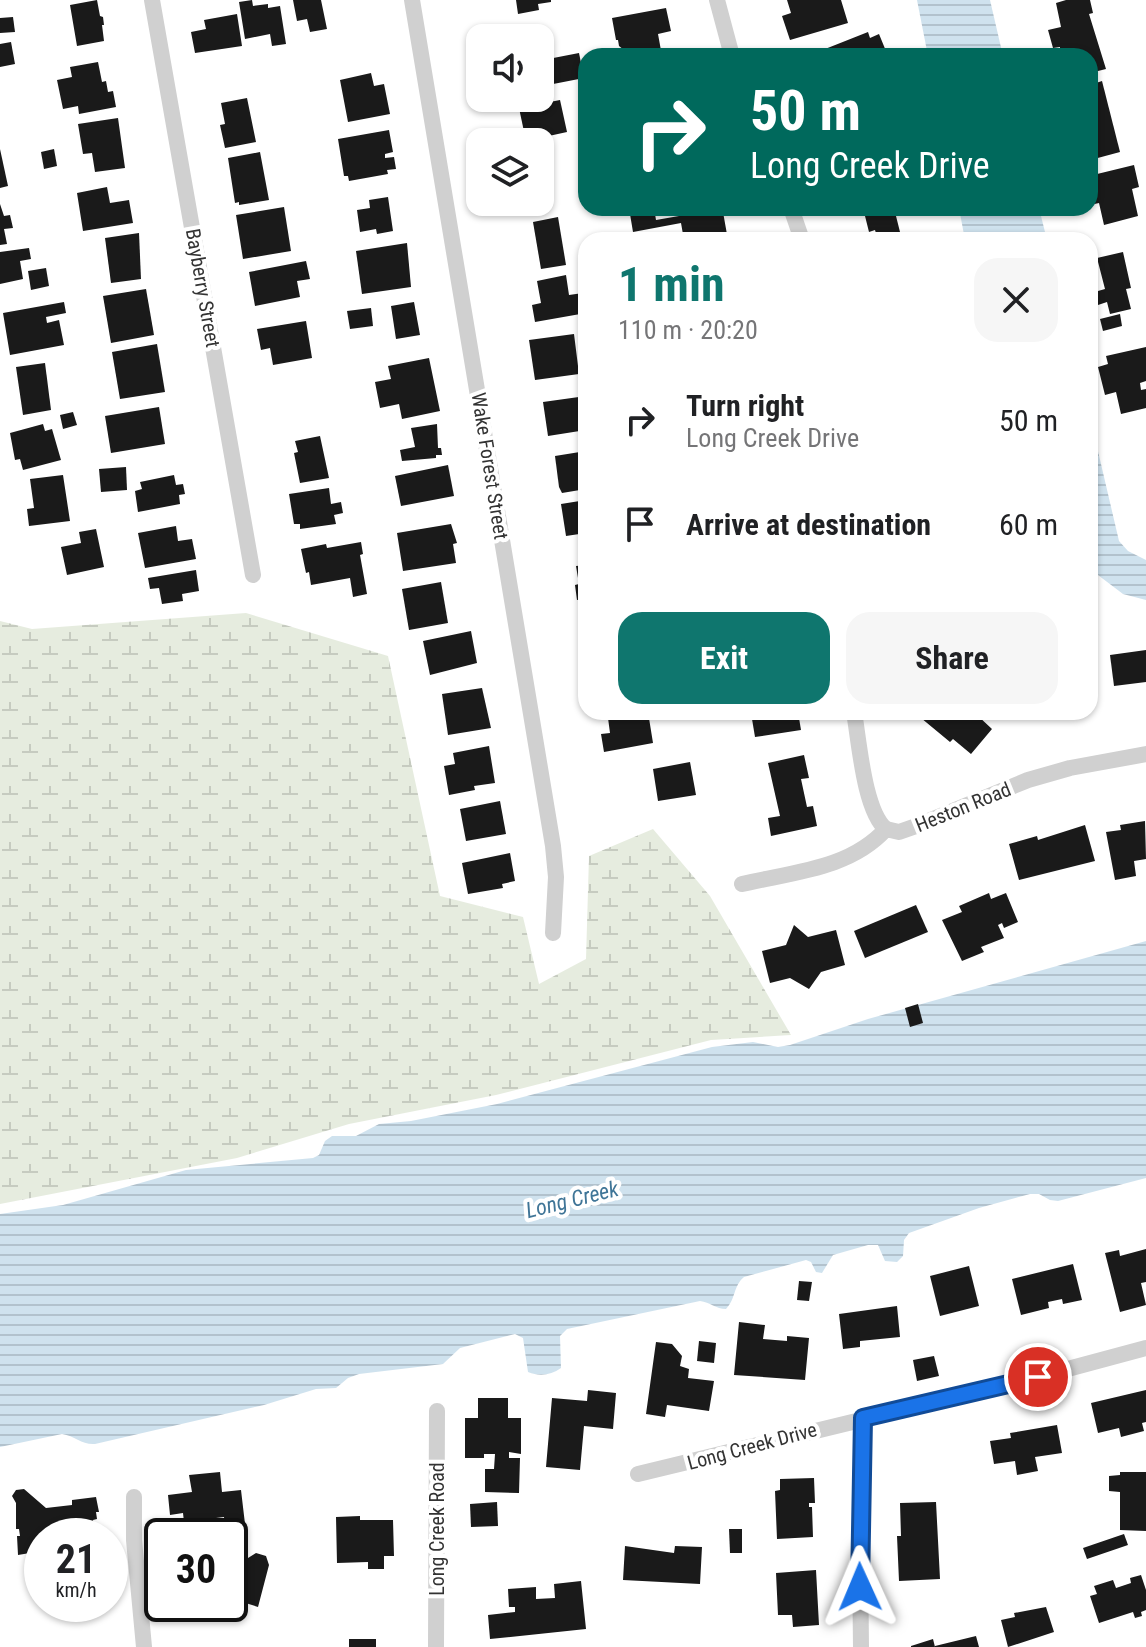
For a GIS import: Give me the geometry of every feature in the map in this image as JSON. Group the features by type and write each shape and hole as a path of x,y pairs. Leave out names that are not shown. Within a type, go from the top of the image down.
{"street":[{"name":"Bayberry Street","path":"152,0 253,575"},
{"name":"Wake Forest Street","path":"412,0 553,846 556,877 553,933"},
{"path":"717,0 730,48"},
{"path":"855,720 870,799 880,824 886,829"},
{"name":"Heston Road","path":"742,884 837,863 857,854 886,829 899,832 1028,780 1070,768 1146,754"},
{"name":"Long Creek Drive","path":"638,1474 1146,1348"},
{"name":"Long Creek Road","path":"436,1647 437,1411"},
{"path":"861,1647 863,1418"},
{"path":"134,1497 134,1540 144,1647"}],"green space":[{"path":"246,613 388,656 440,896 523,917 539,984 586,959 589,856 653,829 710,896 791,1035 711,1040 496,1095 349,1124 237,1158 0,1204 0,621 32,629"}],"water":[{"path":"917,0 990,0 1001,48 926,48"},
{"path":"960,216 1041,216 1045,232 964,232"},
{"path":"1098,451 1119,541 1128,551 1146,560 1146,600 1123,594 1098,575"},
{"name":"Long Creek","path":"1146,941 1146,1178 1058,1201 1030,1194 979,1208 909,1233 904,1240 903,1256 897,1262 885,1261 878,1245 868,1245 833,1255 822,1273 816,1272 811,1262 806,1260 744,1277 726,1309 700,1301 567,1329 560,1336 561,1368 549,1374 528,1372 523,1338 515,1334 460,1348 443,1364 359,1374 336,1388 316,1389 264,1405 95,1444 62,1434 0,1447 0,1214 63,1205 186,1170 313,1158 319,1155 325,1141 332,1136 356,1136 379,1124 497,1104 712,1047 753,1042 778,1047 790,1045 868,1019"}],"building":[{"path":"97,0 100,16 103,17 104,41 77,46 70,5"},
{"path":"252,0 253,6 280,6 286,44 272,46 270,34 245,39 239,2"},
{"path":"293,0 321,0 327,29 310,32 307,19 297,21"},
{"path":"516,0 551,2 538,4 539,10 518,14"},
{"path":"787,0 841,0 848,23 790,40 782,16 791,13"},
{"path":"1090,0 1093,13 1089,14 1106,69 1098,71 1098,48 1053,48 1048,30 1061,27 1056,3"},
{"path":"666,8 671,31 658,34 661,48 622,48 616,40 612,18"},
{"path":"237,14 242,46 195,53 191,32 206,29 204,20"},
{"path":"13,17 15,32 0,33 0,18"},
{"path":"868,32 870,38 879,34 885,48 828,48"},
{"path":"11,42 15,64 0,67 0,44"},
{"path":"578,53 578,79 554,84 554,58"},
{"path":"98,62 102,82 106,81 108,92 113,91 116,107 79,114 78,106 63,109 57,80 72,77 70,67"},
{"path":"371,73 374,86 384,84 390,114 348,122 340,80"},
{"path":"1102,81 1120,152 1098,158 1098,82"},
{"path":"247,98 256,142 225,148 220,125 225,124 221,103"},
{"path":"560,100 567,132 554,135 554,128 523,128 520,112 554,112 554,101"},
{"path":"118,118 125,168 95,172 92,153 83,154 78,124"},
{"path":"389,130 393,152 385,154 385,158 394,157 396,169 387,170 388,174 349,181 348,176 344,176 338,139"},
{"path":"0,149 8,186 0,188"},
{"path":"54,149 57,166 44,169 41,152"},
{"path":"260,152 269,200 239,205 239,202 235,203 228,158"},
{"path":"1134,165 1139,187 1132,189 1138,216 1104,225 1098,203 1098,174"},
{"path":"107,187 110,203 129,200 133,223 83,231 77,193"},
{"path":"388,197 393,231 377,234 376,229 360,232 357,210 370,208 369,200"},
{"path":"0,204 4,216 10,215 13,228 4,229 7,244 0,245"},
{"path":"284,207 291,251 243,259 236,215"},
{"path":"630,216 655,216 656,220 679,216 724,216 727,232 683,232 681,223 633,232"},
{"path":"865,216 896,216 900,232 869,232"},
{"path":"558,217 566,265 541,269 533,222"},
{"path":"139,233 141,279 111,283 105,238"},
{"path":"407,243 411,287 362,294 356,251"},
{"path":"29,248 31,259 20,261 23,279 0,284 0,252"},
{"path":"1123,252 1131,288 1126,289 1131,309 1110,314 1107,302 1098,305 1098,291 1105,289 1098,258"},
{"path":"306,261 310,279 297,281 300,297 255,306 249,272"},
{"path":"46,268 49,286 31,290 28,271"},
{"path":"566,275 569,295 578,294 578,314 535,322 532,305 541,303 537,281"},
{"path":"146,289 154,335 111,343 103,296"},
{"path":"64,302 66,313 46,317 47,323 59,320 64,345 10,355 3,313"},
{"path":"414,302 420,335 396,339 391,306"},
{"path":"371,308 373,326 350,329 347,311"},
{"path":"1120,314 1122,326 1103,331 1100,319"},
{"path":"306,321 312,358 273,365 270,348 261,350 257,329"},
{"path":"574,334 578,374 535,380 529,340"},
{"path":"157,344 165,392 120,399 112,352"},
{"path":"1146,347 1146,381 1140,383 1141,390 1146,389 1146,408 1121,414 1116,392 1105,395 1098,367 1108,364 1106,356"},
{"path":"429,358 440,411 402,419 399,404 380,408 375,382 391,379 388,366"},
{"path":"45,363 51,410 23,415 16,367"},
{"path":"578,397 578,431 548,436 543,402"},
{"path":"159,407 165,444 111,453 105,416"},
{"path":"73,412 77,425 63,429 60,415"},
{"path":"43,424 45,431 52,429 61,460 23,470 20,459 15,460 10,433"},
{"path":"437,424 438,448 441,448 442,455 402,461 400,450 415,447 411,428"},
{"path":"320,436 329,478 300,483 294,453 298,452 295,441"},
{"path":"578,452 578,490 562,493 555,456"},
{"path":"448,465 454,496 401,506 395,476"},
{"path":"126,467 127,490 101,492 99,469"},
{"path":"63,475 70,521 29,526 27,509 34,508 30,479"},
{"path":"174,475 176,485 183,484 185,494 179,495 180,504 138,512 135,491 142,489 140,482"},
{"path":"329,488 331,504 341,502 343,513 334,515 336,524 300,529 300,524 294,524 289,494"},
{"path":"578,501 578,534 566,536 561,504"},
{"path":"451,524 457,543 453,544 456,563 403,571 397,533"},
{"path":"176,526 178,541 192,539 196,559 145,568 138,533"},
{"path":"96,529 104,567 67,575 61,547 81,543 79,532"},
{"path":"361,542 363,554 360,555 367,594 353,597 350,578 311,585 301,549"},
{"path":"196,570 199,591 182,594 183,601 162,604 159,588 150,589 148,578"},
{"path":"441,582 448,623 409,630 402,589"},
{"path":"471,631 477,663 430,675 423,641"},
{"path":"1146,650 1146,682 1114,686 1110,655"},
{"path":"482,688 491,728 448,735 442,694"},
{"path":"608,720 649,720 653,743 604,752 601,734 610,733"},
{"path":"752,720 799,720 801,730 755,737"},
{"path":"923,720 982,720 992,729 971,754 953,739 950,742"},
{"path":"489,746 495,783 449,795 444,766 455,764 453,753"},
{"path":"804,755 809,778 801,779 807,807 813,806 817,826 771,836 768,818 780,816 768,763"},
{"path":"690,762 696,795 658,801 653,769"},
{"path":"500,801 506,834 466,841 460,809"},
{"path":"1145,821 1146,859 1134,861 1136,876 1115,880 1106,832 1121,830 1120,825"},
{"path":"1085,825 1095,861 1019,880 1009,844 1037,836 1038,840"},
{"path":"510,853 515,881 502,884 503,888 468,894 462,863"},
{"path":"989,893 991,899 1006,893 1018,922 1004,928 1002,923 998,925 1004,938 981,947 984,952 962,961 942,920 962,912 959,906"},
{"path":"916,905 928,932 865,958 854,931"},
{"path":"794,925 808,937 836,930 845,965 821,972 809,989 790,978 770,983 762,951 786,945"},
{"path":"918,1004 923,1023 910,1027 905,1008"},
{"path":"1146,1249 1146,1282 1141,1283 1146,1305 1120,1312 1105,1253 1119,1250 1120,1256"},
{"path":"1073,1264 1082,1300 1063,1304 1062,1299 1048,1302 1049,1308 1021,1315 1012,1279"},
{"path":"969,1266 979,1306 940,1316 930,1276"},
{"path":"799,1281 812,1282 809,1301 797,1300"},
{"path":"897,1306 900,1337 860,1341 860,1347 843,1349 839,1314"},
{"path":"739,1322 765,1325 763,1339 787,1341 787,1336 809,1338 805,1380 734,1375"},
{"path":"699,1341 716,1343 714,1363 697,1361"},
{"path":"656,1342 672,1344 682,1356 680,1366 689,1369 688,1378 714,1381 709,1411 667,1405 665,1417 646,1414"},
{"path":"934,1356 939,1376 917,1381 913,1360"},
{"path":"588,1390 616,1393 613,1429 584,1426 580,1470 546,1467 552,1398 587,1401"},
{"path":"1146,1390 1144,1431 1121,1437 1119,1428 1098,1433 1091,1403"},
{"path":"478,1398 508,1398 508,1418 521,1418 521,1454 509,1452 509,1458 520,1458 519,1493 485,1492 485,1469 494,1469 495,1454 484,1454 484,1458 465,1458 465,1418 478,1418"},
{"path":"1057,1425 1062,1453 1035,1457 1038,1471 1017,1475 1015,1461 994,1464 990,1441 1011,1438 1010,1433"},
{"path":"220,1472 222,1492 241,1490 244,1518 184,1518 183,1513 170,1515 168,1495 192,1492 189,1475"},
{"path":"1120,1472 1146,1472 1146,1531 1120,1530 1120,1492 1109,1491 1109,1476 1120,1475"},
{"path":"814,1478 815,1503 809,1503 812,1507 813,1537 777,1539 775,1491 780,1490 780,1479"},
{"path":"24,1489 46,1508 72,1505 72,1500 96,1497 99,1512 96,1512 97,1518 24,1518 24,1554 18,1555 17,1536 20,1536 19,1529 16,1529 16,1503 12,1496 16,1490"},
{"path":"497,1502 498,1526 471,1527 470,1504"},
{"path":"936,1502 940,1579 899,1581 897,1536 901,1536 900,1503"},
{"path":"360,1516 360,1520 393,1520 394,1556 384,1556 384,1569 368,1569 368,1562 337,1563 336,1517"},
{"path":"729,1529 742,1529 742,1553 730,1553"},
{"path":"1124,1534 1128,1545 1087,1559 1083,1548"},
{"path":"625,1546 674,1553 675,1546 702,1547 700,1584 623,1580"},
{"path":"256,1553 266,1556 269,1565 258,1607 248,1604 248,1558"},
{"path":"816,1570 819,1625 793,1627 792,1615 778,1615 776,1573"},
{"path":"1141,1575 1146,1590 1146,1610 1141,1612 1142,1616 1135,1618 1133,1612 1099,1623 1090,1596 1097,1594 1094,1586 1113,1580 1116,1588 1131,1583 1130,1578"},
{"path":"581,1581 586,1629 490,1639 488,1615 515,1612 515,1607 509,1607 508,1589 536,1587 536,1599 555,1598 554,1584"},
{"path":"1046,1607 1054,1632 1008,1647 1001,1620 1015,1617 1014,1613"},
{"path":"976,1636 979,1647 935,1647 935,1646"},
{"path":"349,1639 376,1639 376,1647 349,1647"},
{"path":"933,1639 935,1647 911,1647 911,1646"}],"route":[{"path":"860,1587 863,1418 1038,1377"}]}
